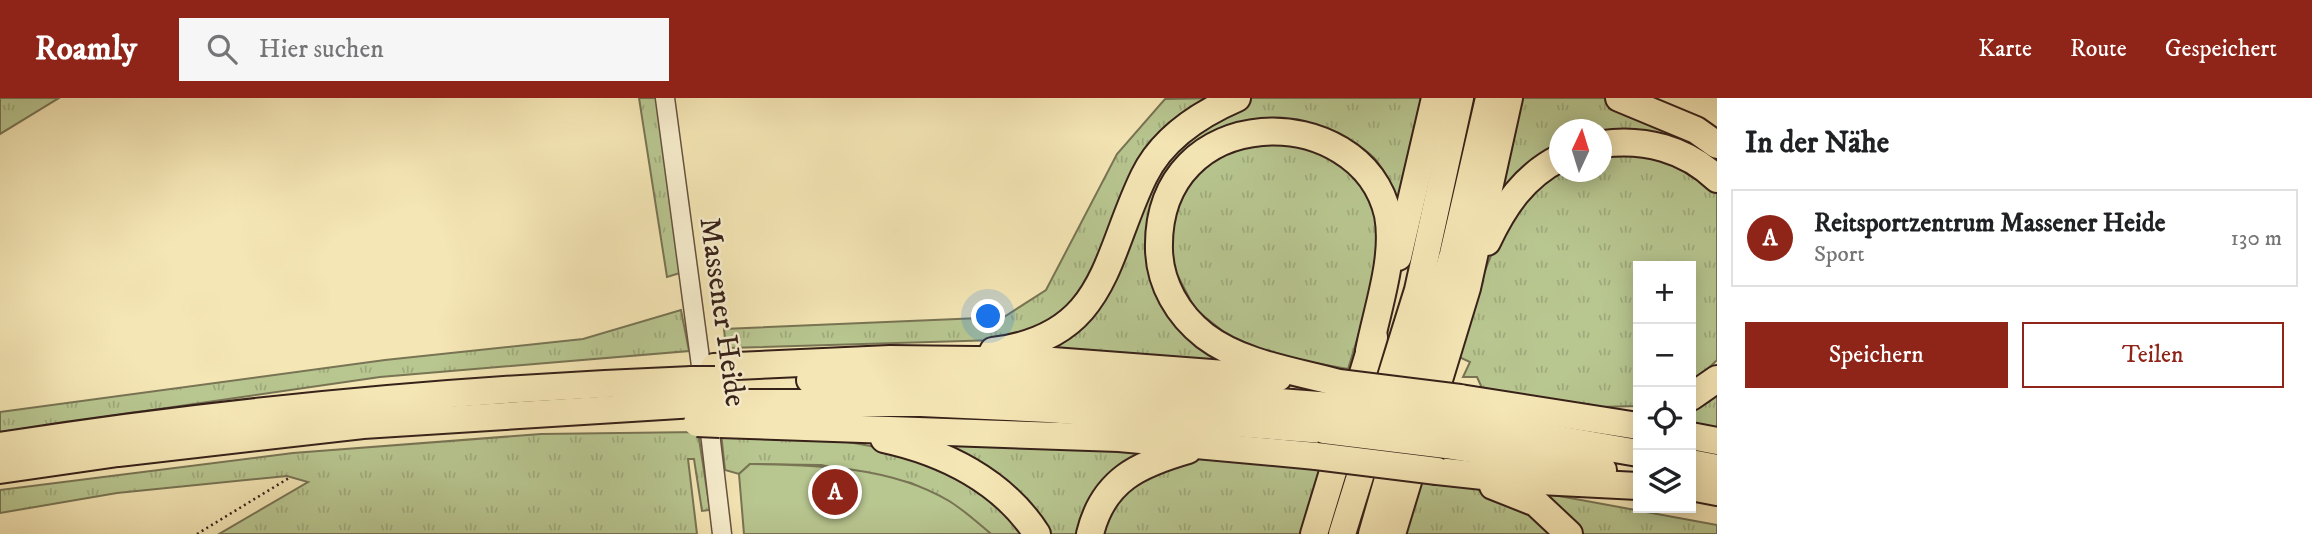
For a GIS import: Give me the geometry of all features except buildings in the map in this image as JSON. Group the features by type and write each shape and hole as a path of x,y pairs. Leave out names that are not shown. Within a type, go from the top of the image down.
{"highway":[{"path":"705,393 890,359 998,350 1034,340 1082,313 1100,286 1144,176 1161,151 1208,111 1237,98"},
{"path":"1314,534 1393,280 1435,98"},
{"path":"1342,534 1418,290 1460,98"},
{"path":"1372,534 1453,254 1489,98"},
{"path":"1392,534 1467,288 1509,98"},
{"path":"1619,98 1696,130 1717,145"},
{"path":"1332,406 1274,366 1223,346 1192,324 1170,295 1160,268 1158,222 1171,184 1202,146 1227,132 1259,124 1289,122 1314,128 1335,138 1355,151 1370,169 1380,187 1388,217 1389,246 1369,351"},
{"path":"1612,144 1643,143 1667,148 1690,158 1717,179"},
{"path":"1467,288 1508,202 1524,183 1549,165"},
{"path":"890,359 1052,361 1332,406 1453,421 1633,452"},
{"path":"0,470 118,453 337,428 524,414 705,393 921,379 1049,384 1332,406"},
{"path":"1696,394 1717,379"},
{"path":"0,446 259,412 403,398 601,384 705,393 939,455 973,472 1003,494 1037,534"},
{"path":"1453,421 1562,412 1633,413"},
{"path":"1562,412 1633,425"},
{"path":"1453,421 1633,475"},
{"path":"835,429 1106,438 1245,448 1520,480 1633,486"},
{"path":"1696,437 1717,441"},
{"path":"1090,534 1095,513 1109,492 1126,475 1150,461 1190,450 1245,448"},
{"path":"1437,471 1498,488 1536,503 1569,534"},
{"path":"1399,534 1407,488"}],"street":[{"name":"Massener Heide","path":"665,98 722,534"}],"path":[{"path":"197,534 289,478"}],"green space":[{"path":"0,98 59,98 0,134"},
{"path":"639,98 658,98 680,273 667,277"},
{"path":"1216,98 1189,111 1097,273 1074,304 1042,328 998,340 726,348 724,329 1004,317 1046,290 1117,154 1165,99"},
{"path":"1247,98 1426,98 1401,211 1380,165 1349,139 1319,127 1286,121 1254,122 1222,131 1195,146 1172,169 1157,200 1149,244 1155,266 1235,361 1024,350 1046,342 1135,217 1179,142"},
{"path":"1519,98 1614,98 1717,152 1717,169 1612,138 1612,119 1549,119 1549,155 1496,202"},
{"path":"1277,130 1357,167 1381,233 1375,281 1348,369 1286,358 1235,341 1195,309 1170,261 1170,214 1212,152"},
{"path":"1631,151 1675,161 1717,191 1717,360 1696,380 1696,261 1633,261 1633,406 1599,407 1482,388 1477,377 1463,377 1470,362 1459,357 1472,309 1492,252 1505,226 1521,202 1538,184 1549,177 1549,182 1612,182 1612,152"},
{"path":"681,310 689,351 380,377 0,432 0,412 385,360 583,339"},
{"path":"1717,388 1717,431 1696,426 1696,400"},
{"path":"698,432 710,510 702,511 694,459 688,459 697,534 219,534 308,482 287,476 117,493 0,513 0,490 293,453 541,434"},
{"path":"721,433 845,442 886,449 925,461 962,479 995,503 1023,534 991,534 949,501 911,483 821,465 750,464 739,474 725,470"},
{"path":"923,437 1153,450 1086,534 1041,534"},
{"path":"1191,456 1321,468 1301,534 1101,534 1119,492"},
{"path":"750,464 801,465 878,474 926,489 949,501 991,534 744,534 739,474"},
{"path":"1418,480 1480,488 1507,496 1562,534 1405,534"},
{"path":"1532,491 1633,510 1633,513 1652,513 1717,525 1717,534 1576,534"}],"place":[{"name":"Reitsportzentrum Massener Heide","path":"835,492"}]}
